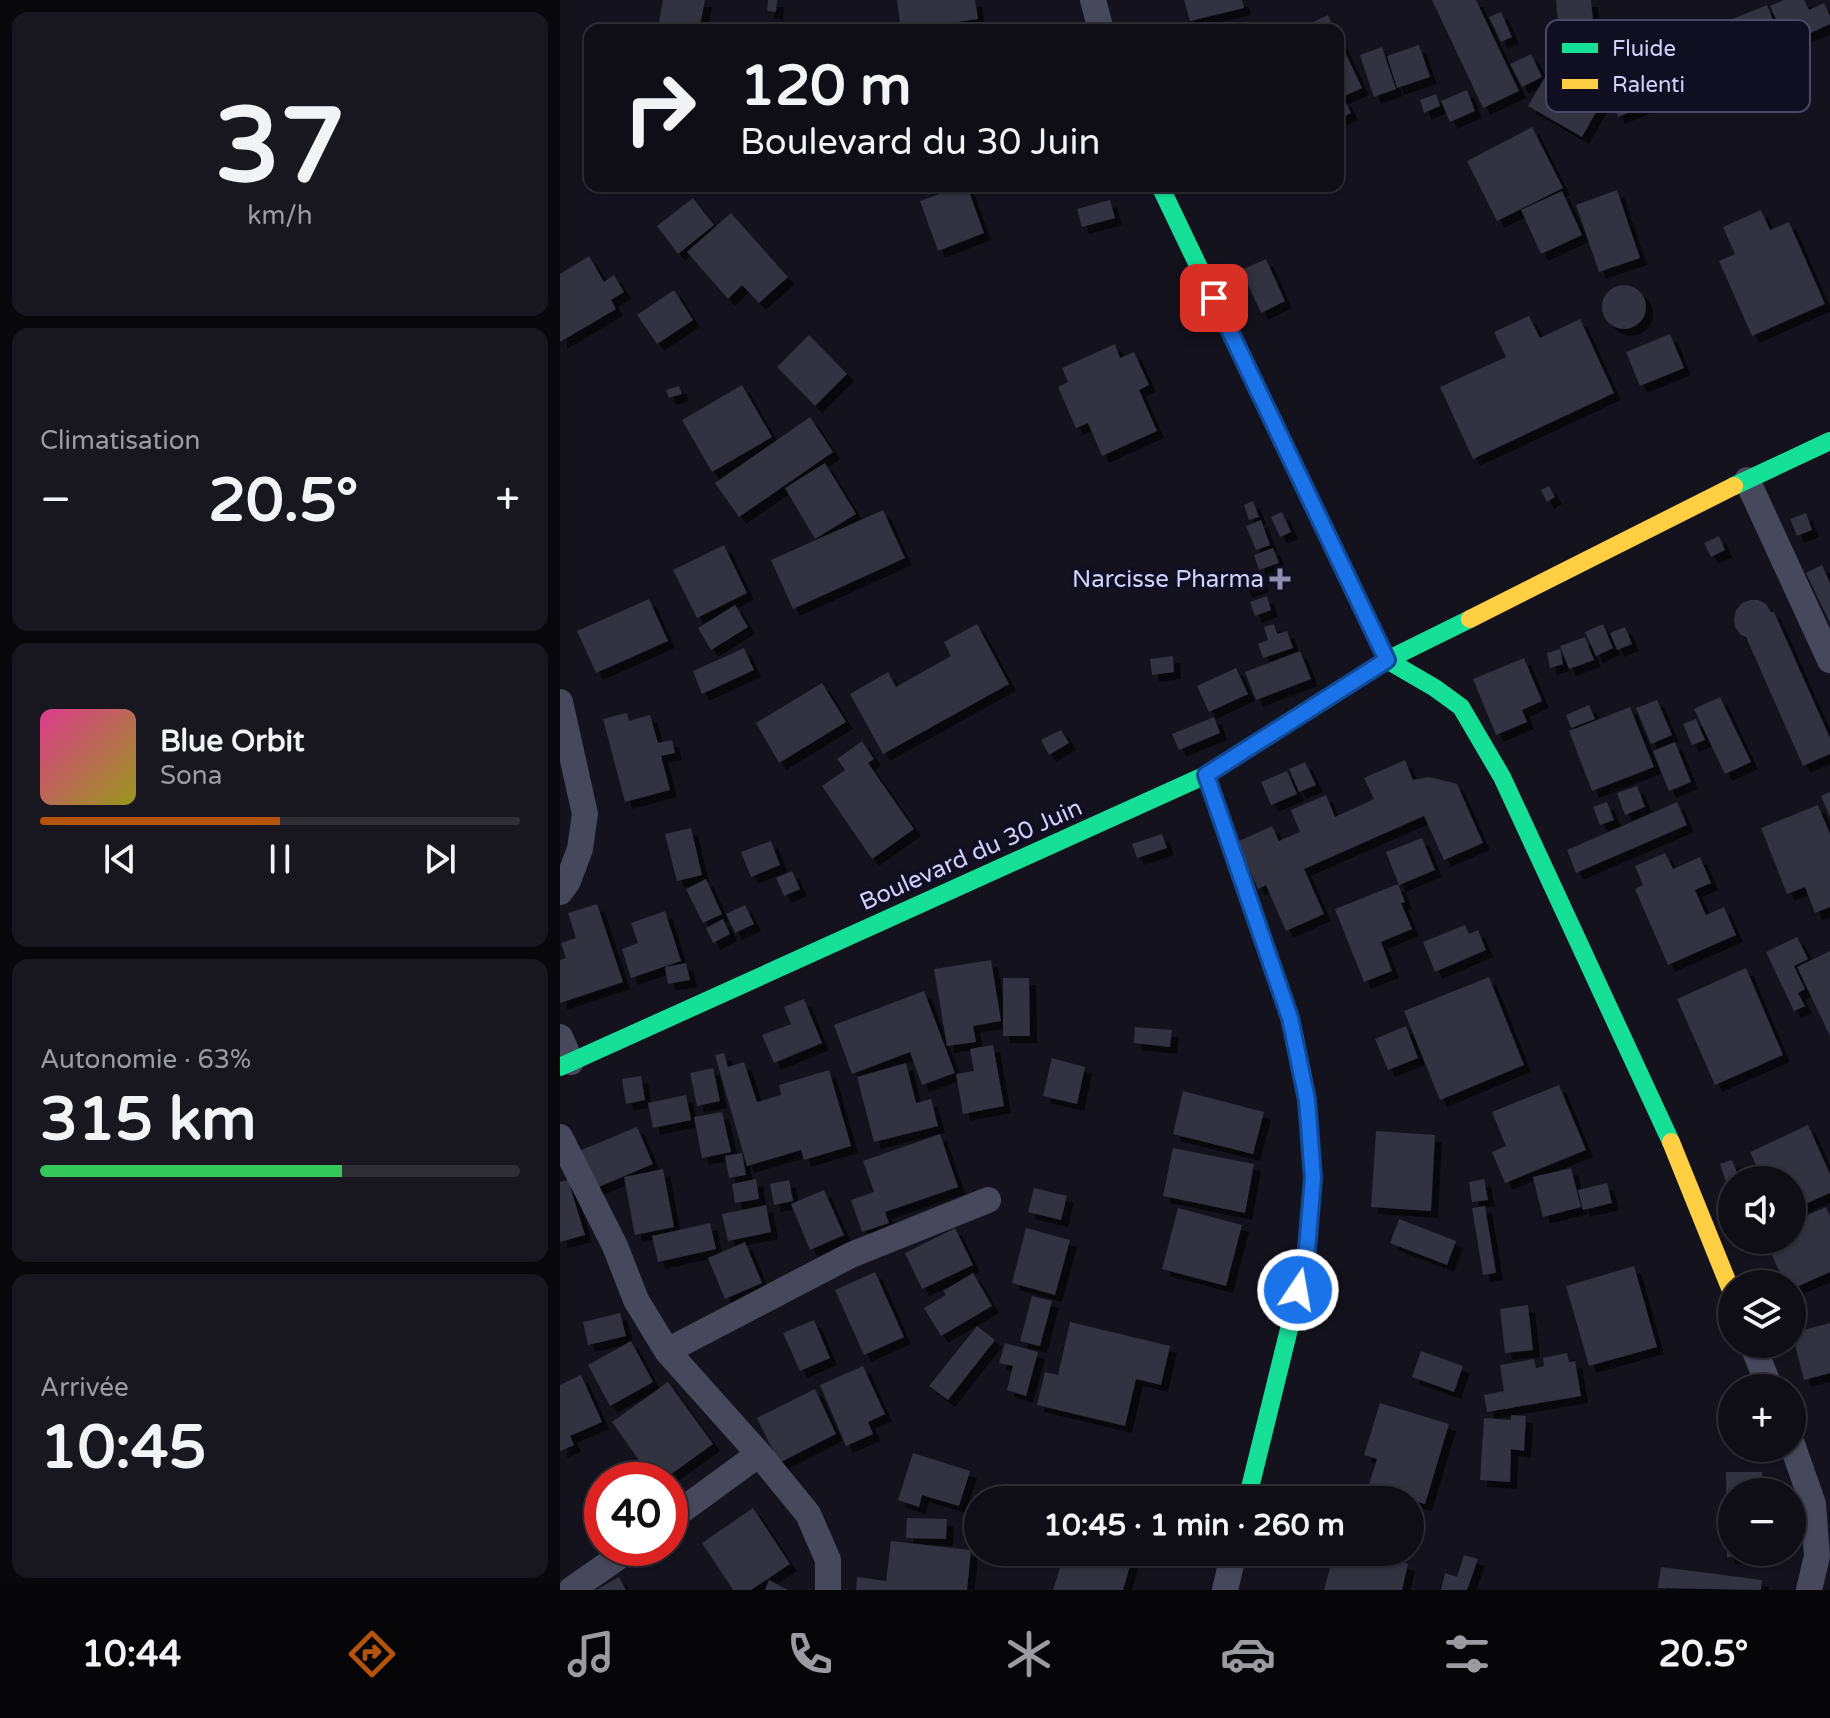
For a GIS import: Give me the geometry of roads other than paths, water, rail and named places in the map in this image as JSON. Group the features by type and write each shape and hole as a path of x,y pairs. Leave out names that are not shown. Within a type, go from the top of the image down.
{"street":[{"path":"1093,0 1099,24"},
{"path":"1163,192 1387,660 1461,707 1502,777 1682,1165 1723,1270"},
{"name":"Boulevard du 30 Juin","path":"565,1064 1206,775 1387,660 1830,441"},
{"path":"1747,480 1830,660"},
{"path":"560,702 585,814 580,849 568,881 560,892"},
{"path":"1206,775 1290,1018 1307,1100 1313,1178 1306,1260 1250,1486"},
{"path":"560,1037 565,1064"},
{"path":"560,1137 615,1246 636,1300 667,1351 808,1514 828,1560 828,1590"},
{"path":"667,1351 851,1255 988,1200"},
{"path":"688,1506 759,1454"},
{"path":"1798,1462 1813,1504 1817,1556 1809,1590"},
{"path":"571,1590 605,1566"},
{"path":"1225,1590 1231,1566"}],"place":[{"name":"Narcisse Pharma","path":"1280,579"}]}
